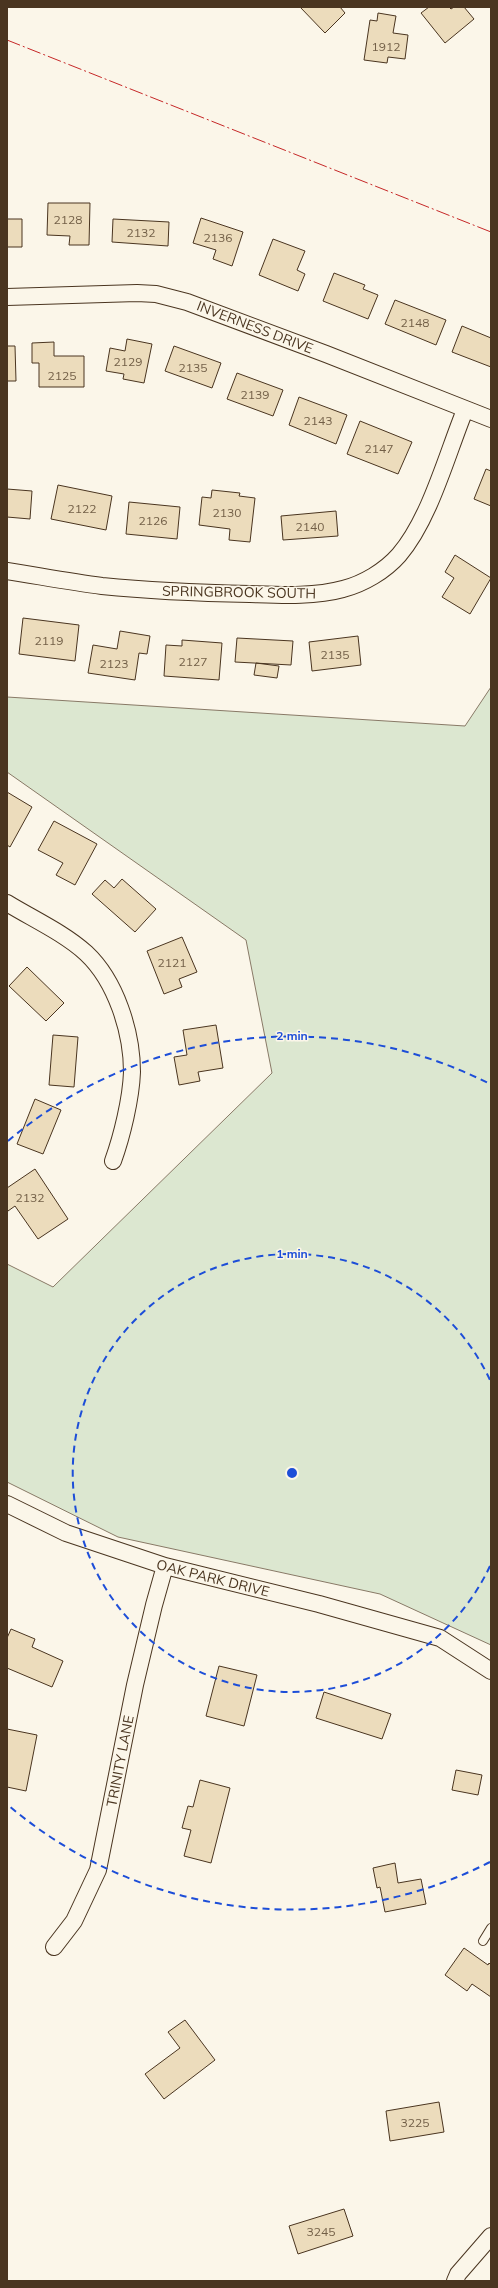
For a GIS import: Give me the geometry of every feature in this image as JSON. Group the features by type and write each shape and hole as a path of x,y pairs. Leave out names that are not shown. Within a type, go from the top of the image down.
{"street":[{"name":"INVERNESS DRIVE","path":"7,297 156,294 187,302 319,351 491,419"},
{"name":"SPRINGBROOK SOUTH","path":"7,571 100,586 189,593 280,595 322,593 357,584 388,566 413,536 425,511 465,410"},
{"path":"7,903 69,940 87,954 99,968 117,999 128,1040 132,1073 130,1092 113,1161"},
{"name":"OAK PARK DRIVE","path":"7,1504 66,1533 117,1552 165,1566 425,1632 440,1638 491,1671"},
{"name":"TRINITY LANE","path":"54,1947 74,1921 98,1870 135,1685 165,1566"},
{"path":"455,2281 458,2274 491,2236"}],"lane":[{"path":"483,1941 491,1928"}],"green space":[{"path":"491,687 491,1645 380,1594 118,1537 7,1482 7,1264 53,1287 272,1073 246,940 7,772 7,697 465,726"}],"building":[{"path":"300,7 340,7 345,13 325,33"},
{"path":"429,7 449,7 451,9 454,7 464,7 474,19 445,43 421,13"},
{"path":"378,13 396,16 393,33 408,35 405,59 388,57 387,63 364,60 370,20 377,21"},
{"path":"48,203 90,203 89,245 69,245 70,236 47,235"},
{"path":"201,218 243,232 232,266 213,259 216,250 193,243"},
{"path":"7,219 22,219 22,247 7,247"},
{"path":"113,219 169,222 168,246 112,242"},
{"path":"273,239 305,251 297,270 305,274 298,291 259,275"},
{"path":"334,273 365,285 363,289 378,295 368,319 323,301"},
{"path":"395,300 446,320 436,345 385,324"},
{"path":"462,326 491,338 491,367 452,352"},
{"path":"127,339 152,344 144,383 123,379 124,374 106,371 110,348 125,351"},
{"path":"54,342 54,356 84,356 84,387 39,387 39,363 32,363 32,343"},
{"path":"7,346 15,346 16,381 7,381"},
{"path":"174,346 221,363 212,388 165,371"},
{"path":"237,373 283,390 273,416 227,399"},
{"path":"299,397 347,415 336,444 289,425"},
{"path":"360,421 412,442 398,474 347,454"},
{"path":"486,469 491,471 491,506 474,499"},
{"path":"58,485 112,496 106,530 51,519"},
{"path":"7,489 32,491 30,519 7,517"},
{"path":"212,490 240,493 239,496 255,498 250,542 229,540 230,529 199,525 202,497 211,498"},
{"path":"129,502 180,507 177,539 126,534"},
{"path":"336,511 338,536 283,540 281,516"},
{"path":"455,555 491,578 470,614 442,597 454,578 445,572"},
{"path":"23,618 79,625 75,661 19,654"},
{"path":"120,631 150,636 147,654 139,653 135,680 88,673 93,645 117,649"},
{"path":"358,636 361,665 312,671 309,642"},
{"path":"237,638 293,641 291,665 235,662"},
{"path":"182,640 222,643 219,680 164,676 166,645 182,646"},
{"path":"256,663 279,666 277,678 254,675"},
{"path":"7,792 32,807 10,847 7,845"},
{"path":"54,821 97,844 75,885 56,875 63,863 38,850"},
{"path":"122,879 156,909 135,932 92,894 105,880 114,888"},
{"path":"182,937 197,972 179,979 182,987 164,994 147,951"},
{"path":"27,967 64,1003 46,1021 9,986"},
{"path":"216,1025 223,1068 198,1072 200,1081 179,1085 174,1057 187,1055 183,1030"},
{"path":"53,1035 78,1037 74,1087 49,1085"},
{"path":"35,1099 61,1110 43,1154 17,1144"},
{"path":"35,1169 68,1219 38,1239 15,1206 8,1211 7,1209 7,1188"},
{"path":"11,1629 35,1639 32,1647 63,1661 52,1687 7,1668 7,1638"},
{"path":"219,1666 257,1675 244,1726 206,1716"},
{"path":"324,1692 391,1714 382,1739 316,1718"},
{"path":"7,1729 37,1735 26,1791 7,1787"},
{"path":"456,1770 482,1775 478,1795 452,1790"},
{"path":"200,1780 230,1788 211,1863 184,1856 191,1830 182,1828 188,1806 193,1807"},
{"path":"395,1863 398,1883 421,1879 426,1904 385,1912 380,1887 377,1888 373,1868"},
{"path":"464,1948 488,1965 489,1963 491,1965 491,1997 472,1984 467,1991 445,1975"},
{"path":"185,2020 215,2060 164,2099 145,2074 180,2048 168,2032"},
{"path":"439,2102 444,2132 390,2141 386,2111"},
{"path":"344,2209 353,2236 298,2254 289,2226"}],"power":[{"path":"7,40 491,232"}]}
